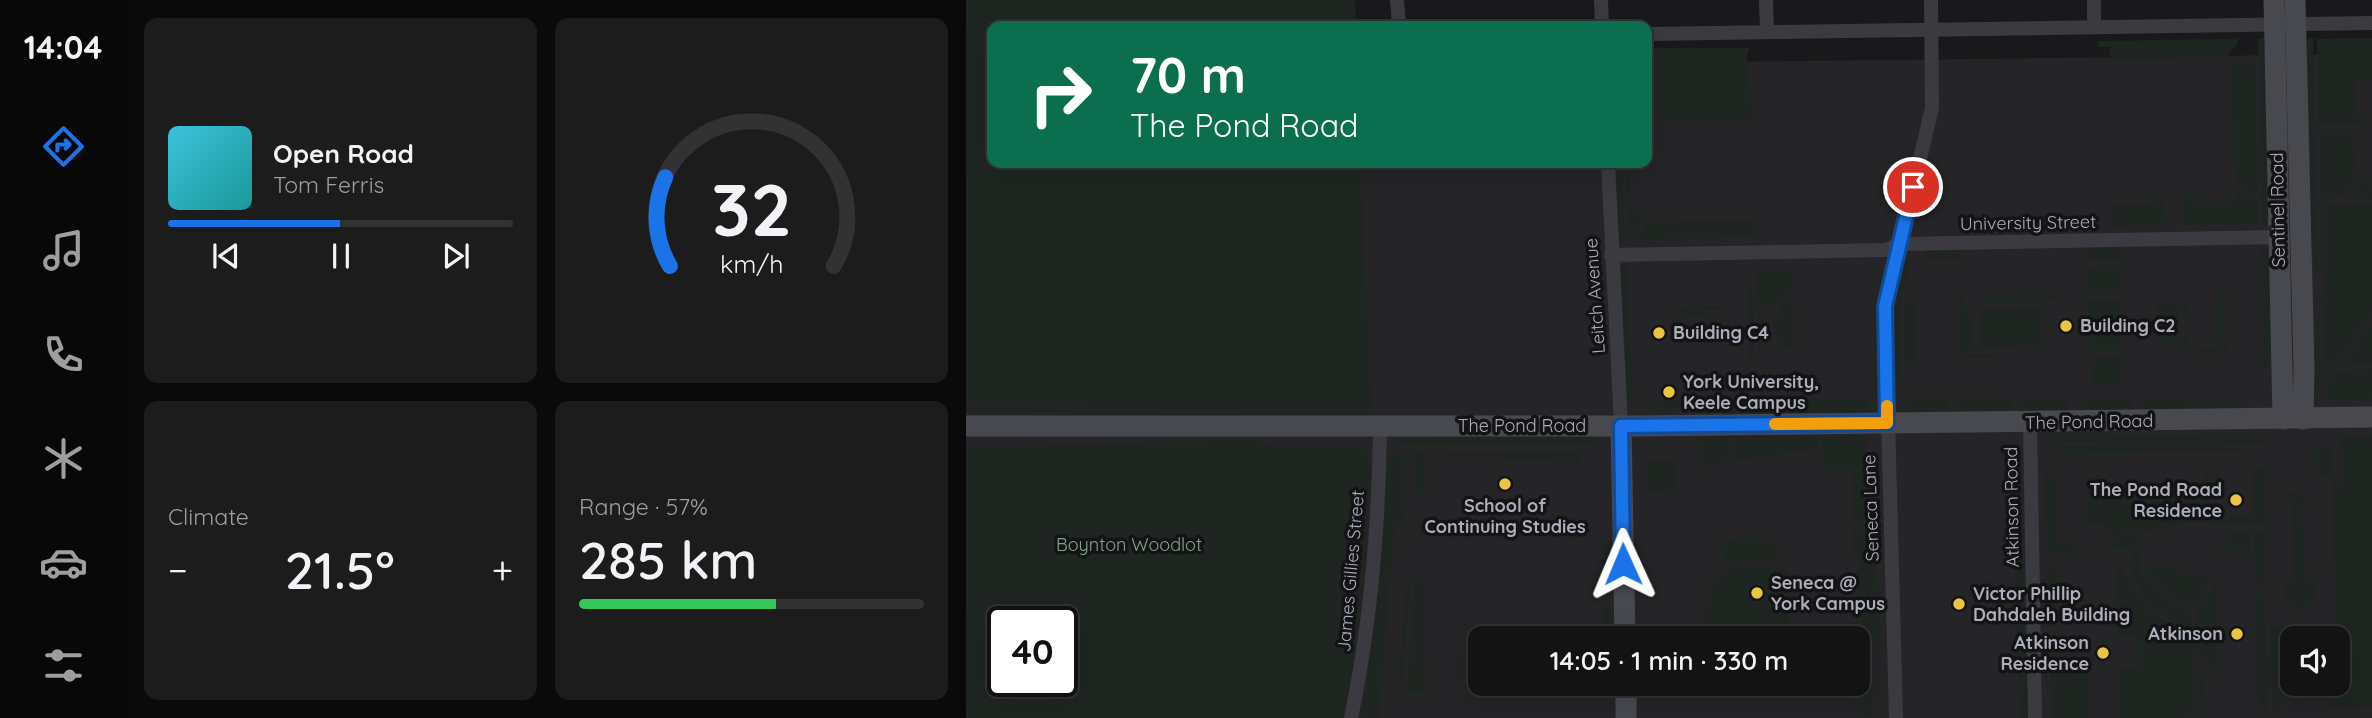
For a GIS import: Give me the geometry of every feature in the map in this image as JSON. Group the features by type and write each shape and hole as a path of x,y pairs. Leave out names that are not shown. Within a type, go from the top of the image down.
{"street":[{"path":"1398,0 1399,21"},
{"path":"1601,0 1602,21"},
{"path":"1766,0 1767,31"},
{"name":"Seneca Lane","path":"1896,718 1885,306 1932,108 1931,0"},
{"path":"2094,0 2094,26"},
{"name":"Sentinel Road","path":"2274,0 2285,24 2304,368 2293,419"},
{"name":"Sentinel Road","path":"2293,419 2279,237 2285,24 2295,0"},
{"path":"1652,34 2372,23"},
{"name":"Leitch Avenue","path":"1608,168 1621,426"},
{"name":"University Street","path":"1611,255 1885,250 1900,244 2279,237"},
{"name":"The Pond Road","path":"966,426 1621,426 2372,417"},
{"name":"Atkinson Road","path":"2030,422 2035,718"},
{"name":"James Gillies Street","path":"1351,718 1362,664 1373,584 1380,426"},
{"path":"1621,426 1625,626"},
{"path":"1626,696 1626,718"}],"shaded area":[{"name":"York University, Keele Campus","path":"2372,54 2372,718 966,718 966,58 987,143 987,168 1652,168 1652,63"}],"green space":[{"path":"966,0 1355,0 1356,21 987,21 987,168 1360,168 1371,409 1167,410 966,402"},
{"path":"2264,38 2270,221 2262,231 2258,39"},
{"path":"2309,38 2313,38 2315,125 2308,125 2306,44"},
{"path":"2372,38 2372,79 2355,80 2357,116 2372,125 2319,125 2317,39"},
{"path":"2238,39 2238,43 2227,56 2111,61 2109,47 2098,47 2098,41"},
{"path":"1652,48 1749,48 1747,54 1752,119 1652,121"},
{"path":"2251,55 2255,55 2255,197 2235,183 2231,61 2242,66"},
{"path":"2320,129 2353,129 2354,165 2354,176 2345,192 2321,199"},
{"path":"2308,130 2315,130 2316,200 2309,200"},
{"path":"1615,168 1622,168 1625,247 1619,242"},
{"path":"1626,168 1630,168 1630,210 1641,210 1641,222 1630,239"},
{"path":"2371,174 2372,199 2352,198 2358,177 2370,177"},
{"path":"2235,189 2257,203 2258,223 2183,225 2184,195 2193,194 2194,203 2235,202"},
{"path":"2156,194 2165,199 2166,225 2108,227 2113,205 2156,204"},
{"path":"2309,204 2316,204 2319,273 2316,273 2310,234"},
{"path":"2372,204 2372,315 2329,369 2324,366 2322,292 2325,291 2325,273 2322,273 2321,206"},
{"path":"1754,221 1753,236 1702,238 1701,234 1695,234 1694,238 1636,240 1646,222"},
{"path":"2262,245 2269,249 2274,351 2269,352 2269,368 2264,368"},
{"path":"2121,246 2122,259 2087,259 2086,247"},
{"path":"1960,250 1960,259 1923,260 1923,251"},
{"path":"1912,255 1900,306 1902,391 1897,392 1896,299 1904,265"},
{"path":"1626,262 1633,400 1626,401 1620,273"},
{"path":"1883,266 1878,313 1879,393 1876,393 1874,311"},
{"path":"2119,266 2120,294 2088,295 2088,267"},
{"path":"1756,271 1792,272 1792,288 1785,292 1775,306 1757,306"},
{"path":"1752,285 1754,366 1750,367 1748,286"},
{"path":"2217,290 2225,290 2226,352 2194,353 2194,349 2218,348"},
{"path":"2057,294 2057,301 1986,303 1986,296"},
{"path":"1792,296 1794,346 1787,349 1780,344 1773,324 1784,302"},
{"path":"1959,296 1965,296 1970,315 1969,354 1996,354 1996,358 1960,358"},
{"path":"2119,299 2121,351 2089,351 2088,300"},
{"path":"1914,300 1915,361 1905,361 1904,314 1906,301"},
{"path":"2186,303 2187,311 2177,311 2177,336 2187,336 2187,343 2159,343 2158,304"},
{"path":"1721,306 1721,311 1703,310 1703,316 1682,317 1682,348 1674,348 1673,307"},
{"path":"2040,308 2041,346 1980,347 1979,309"},
{"path":"1758,312 1766,313 1768,344 1763,349 1759,348"},
{"path":"2317,314 2321,388 2313,394"},
{"path":"2372,324 2372,363 2340,367 2341,364"},
{"path":"2121,356 2122,383 2091,384 2090,357"},
{"path":"2372,368 2372,399 2330,400 2326,395 2327,382 2335,372"},
{"path":"1911,398 1948,398 1949,412 1911,412"},
{"path":"1960,398 2012,399 2013,411 1961,411"},
{"path":"1867,399 1866,413 1698,413 1697,403 1690,403 1690,408 1639,407 1647,401"},
{"path":"2024,399 2069,399 2070,412 2025,411"},
{"path":"2081,399 2132,400 2133,411 2081,412"},
{"path":"2144,400 2192,401 2192,410 2144,411"},
{"path":"2198,401 2242,401 2242,409 2198,410"},
{"path":"966,405 1156,413 1363,412 1362,416 1151,417 1031,411 966,411"},
{"path":"1442,432 1595,434 1595,444 1399,445 1399,438 1432,438"},
{"path":"2265,433 2264,442 2250,444 2059,442 2050,434 2147,436"},
{"path":"1732,436 1732,461 1697,467 1697,437"},
{"path":"1734,436 1817,436 1818,449 1735,461"},
{"path":"1820,436 1866,436 1868,519 1853,520 1853,470 1824,471"},
{"path":"2372,436 2372,707 2323,708 2326,696 2350,696 2350,626 2336,626 2332,482 2343,481 2342,437"},
{"name":"Boynton Woodlot","path":"1249,440 1280,448 1366,448 1370,483 1363,594 1344,718 966,718 966,448"},
{"path":"2058,446 2251,448 2251,450 2058,454"},
{"path":"2314,447 2332,447 2334,475 2314,474"},
{"path":"1386,453 1406,456 1406,516 1397,524 1394,533 1379,718 1361,718 1379,586"},
{"path":"1414,453 1581,453 1581,463 1426,454 1426,495 1415,495"},
{"path":"1673,460 1678,476 1674,490 1648,491 1647,461"},
{"path":"2252,467 2264,467 2264,523 2175,523 2175,526 2160,530 2127,532 2105,540 2105,523 2087,524 2086,476 2100,476 2101,485 2205,482 2205,473 2218,473 2220,519 2253,516"},
{"path":"2056,473 2058,542 2071,542 2072,546 2088,546 2080,554 2047,554 2045,474"},
{"path":"2012,475 2022,475 2025,545 2014,546"},
{"path":"2290,492 2300,494 2313,510 2302,507 2305,582 2316,586 2315,594 2309,604 2300,609 2283,601 2283,583 2294,584 2292,500 2281,499"},
{"path":"1454,525 1458,534 1435,532 1419,535 1419,526"},
{"path":"1853,529 1868,531 1870,555 1854,556"},
{"path":"2250,531 2250,551 2217,551 2227,538 2227,532"},
{"path":"2254,532 2263,532 2264,584 2255,584"},
{"path":"2137,533 2139,574 2189,612 2193,627 2191,629 2159,612 2144,597 2127,564 2133,564 2133,548 2112,549 2106,545 2121,536"},
{"path":"1771,538 1783,559 1723,561 1721,539"},
{"path":"1602,540 1607,540 1609,626 1605,626"},
{"path":"2015,549 2024,549 2027,644 2017,644"},
{"path":"1858,561 1877,561 1878,599 1859,599"},
{"path":"2119,563 2140,598 2156,616 2179,629 2194,633 2197,655 2192,663 2193,714 2187,713 2186,718 2119,718 2118,668 2138,668 2137,637 2117,637 2115,570"},
{"path":"2047,566 2057,574 2058,619 2057,623 2049,627"},
{"path":"2144,566 2177,566 2177,576 2210,575 2208,585 2197,602 2189,607 2162,590 2145,572"},
{"path":"1786,567 1790,578 1772,577 1778,594 1785,597 1789,626 1706,626 1706,612 1711,612 1710,588 1719,578 1722,569"},
{"path":"1410,579 1403,690 1398,681 1406,587"},
{"path":"2216,579 2218,675 2201,660 2196,627 2199,609"},
{"path":"1423,581 1425,693 1407,693 1414,582"},
{"path":"2256,593 2265,593 2267,711 2258,711"},
{"path":"1864,607 1878,607 1880,645 1870,646 1870,626 1863,626"},
{"path":"2271,627 2280,627 2280,696 2290,696 2287,702 2274,710"},
{"path":"2017,649 2027,649 2029,718 2019,718"},
{"path":"1870,662 1873,710 1869,717 1863,712 1860,718 1859,696 1870,696"},
{"path":"2050,667 2089,670 2090,718 2051,718"},
{"path":"2205,675 2206,712 2197,714 2196,676"}],"slow traffic":[{"path":"1775,424 1887,423 1887,406"}],"place":[{"name":"Building C2","path":"2066,326"},
{"name":"Building C4","path":"1659,333"},
{"name":"York University, Keele Campus","path":"1669,392"},
{"name":"School of Continuing Studies","path":"1505,484"},
{"name":"The Pond Road Residence","path":"2236,500"},
{"name":"Seneca @ York Campus","path":"1757,593"},
{"name":"Victor Phillip Dahdaleh Building","path":"1959,604"},
{"name":"Atkinson","path":"2237,634"},
{"name":"Atkinson Residence","path":"2103,653"}],"route":[{"path":"1623,564 1621,426 1887,423 1885,306 1913,187"}]}
